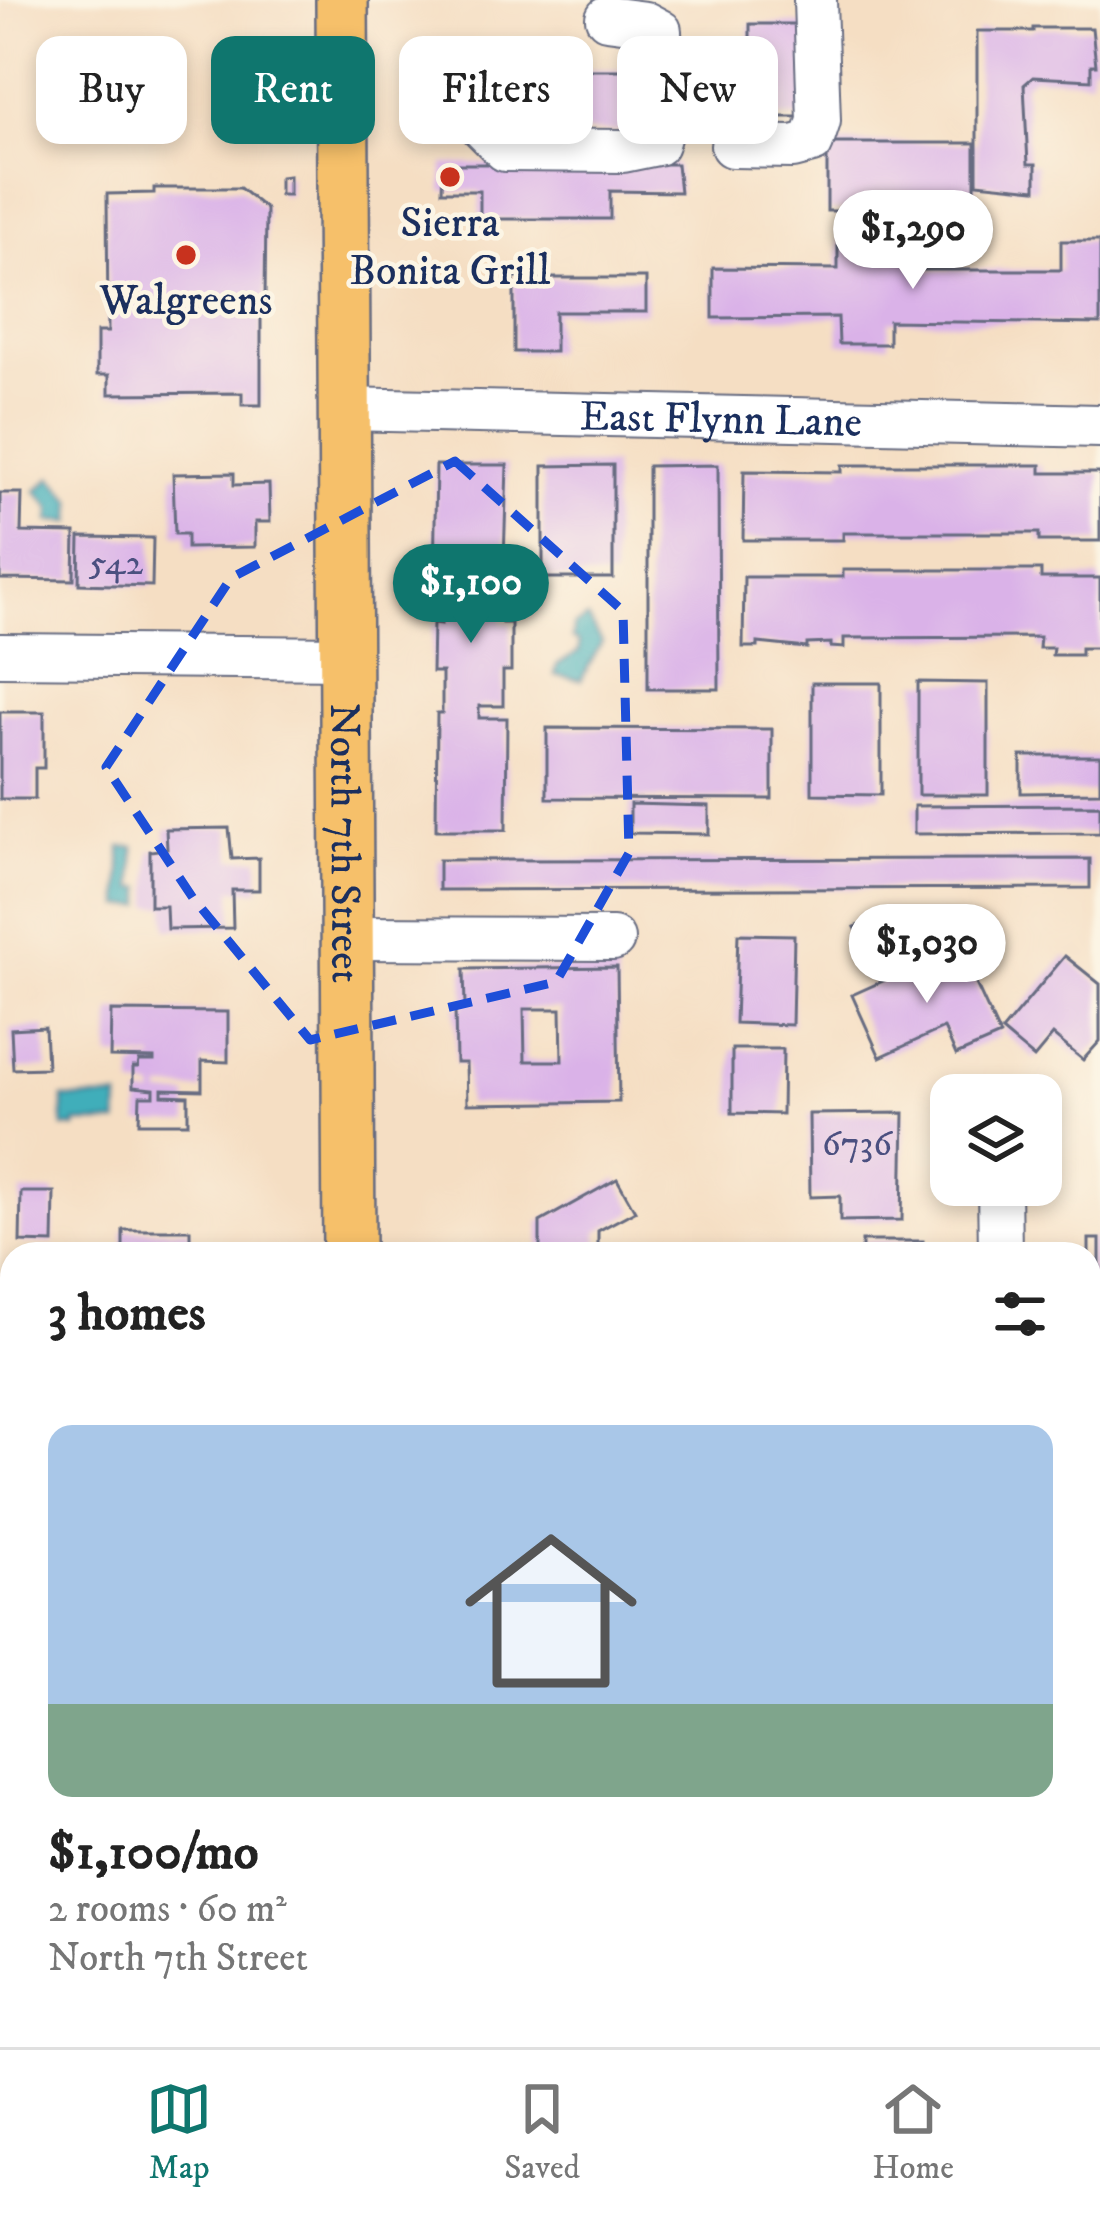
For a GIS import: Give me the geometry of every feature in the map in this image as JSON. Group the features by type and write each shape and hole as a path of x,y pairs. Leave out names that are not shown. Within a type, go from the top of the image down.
{"main road":[{"name":"North 7th Street","path":"342,0 350,1242"}],"street":[{"path":"732,146 793,147 812,142 819,122 815,0"},
{"path":"499,144 505,150 623,151 657,144 663,124 660,32 645,23 607,18"},
{"name":"East Flynn Lane","path":"343,409 1100,426"},
{"path":"0,656 346,658"},
{"path":"347,938 613,939"},
{"path":"999,1206 1000,1242"}],"highlighted area":[{"path":"455,461 623,611 629,853 556,982 310,1040 193,898 106,767 231,578"}],"water":[{"path":"52,477 73,501 72,522 50,521 51,508 36,491"},
{"path":"588,618 602,642 581,680 555,675 557,665 579,652 579,642 572,638 573,626"},
{"path":"121,847 134,847 134,888 143,888 143,906 121,906"},
{"path":"63,1098 119,1098 118,1123 63,1127"}],"building":[{"path":"750,24 807,24 808,117 778,117 778,36 750,36"},
{"path":"1092,28 1096,65 1091,65 1091,80 1033,77 1024,85 1028,164 1036,164 1036,189 977,183 977,31"},
{"path":"593,70 617,70 617,132 593,132"},
{"path":"827,143 975,143 975,210 827,211"},
{"path":"443,164 677,164 680,192 610,191 610,219 480,219 480,191 442,191"},
{"path":"289,176 289,195 280,195 280,177"},
{"name":"Walgreens","path":"154,188 240,188 266,209 261,405 242,405 242,393 109,394 109,375 97,375 97,332 108,332 107,194 154,193"},
{"path":"838,239 889,239 889,260 922,259 923,270 1061,270 1061,241 1100,241 1100,324 889,321 889,344 839,344 838,317 713,318 713,268 838,269"},
{"path":"514,278 646,278 646,312 555,312 555,352 514,352"},
{"path":"436,465 507,465 502,623 511,623 511,671 503,671 503,706 479,706 479,718 507,718 506,830 436,830 442,672 432,672 433,623 441,624 441,582 434,582"},
{"path":"613,465 613,578 543,578 543,466"},
{"path":"718,465 719,689 648,689 648,466"},
{"path":"842,465 1041,465 1041,473 1100,473 1100,541 1039,541 1039,533 843,533 843,540 743,540 744,471 842,472"},
{"path":"234,473 234,485 269,484 270,522 255,522 255,547 187,548 187,534 175,534 173,474"},
{"path":"0,493 22,493 21,532 75,533 74,580 0,579"},
{"path":"80,537 153,538 152,586 79,584"},
{"path":"843,570 1041,570 1041,578 1100,578 1100,648 1081,648 1081,655 1052,655 1053,648 1039,648 1040,637 844,638 844,648 831,647 831,643 807,644 807,648 758,643 758,647 743,647 744,577 843,577"},
{"path":"918,682 988,683 988,795 918,795"},
{"path":"812,683 881,683 881,795 812,794"},
{"path":"0,712 44,712 44,768 35,768 35,799 0,799"},
{"path":"547,728 772,729 772,799 547,798"},
{"path":"1021,756 1100,756 1100,792 1021,793"},
{"path":"630,804 709,806 709,834 630,833"},
{"path":"1100,805 1100,833 914,834 914,806"},
{"path":"229,828 232,859 259,858 259,890 232,890 233,928 167,929 166,906 150,906 150,851 167,849 166,829"},
{"path":"1090,859 1090,888 439,890 439,860"},
{"path":"887,914 901,938 869,956 855,927"},
{"path":"738,934 794,935 792,1025 735,1023"},
{"path":"959,947 1000,1036 956,1055 944,1028 880,1057 852,995"},
{"path":"1065,956 1100,984 1100,1041 1083,1060 1053,1035 1034,1058 1002,1031"},
{"path":"617,967 619,1102 467,1104 466,1063 456,1063 455,1007 465,1007 464,969","holes":["524,1009 561,1009 562,1061 525,1061"]},
{"path":"111,1011 228,1012 228,1062 202,1061 202,1090 162,1089 162,1095 188,1096 188,1123 139,1123 140,1096 154,1096 154,1089 133,1087 133,1067 154,1058 110,1057"},
{"path":"45,1027 47,1068 13,1069 11,1029"},
{"path":"732,1049 783,1049 782,1114 732,1113"},
{"path":"904,1113 902,1220 840,1221 840,1196 810,1197 809,1114"},
{"path":"617,1179 635,1211 598,1231 598,1242 540,1242 540,1222"},
{"path":"21,1192 54,1192 53,1242 20,1242"},
{"path":"123,1230 190,1230 190,1242 123,1242"}],"place":[{"name":"Sierra Bonita Grill","path":"450,177"},
{"name":"Walgreens","path":"186,255"}]}
